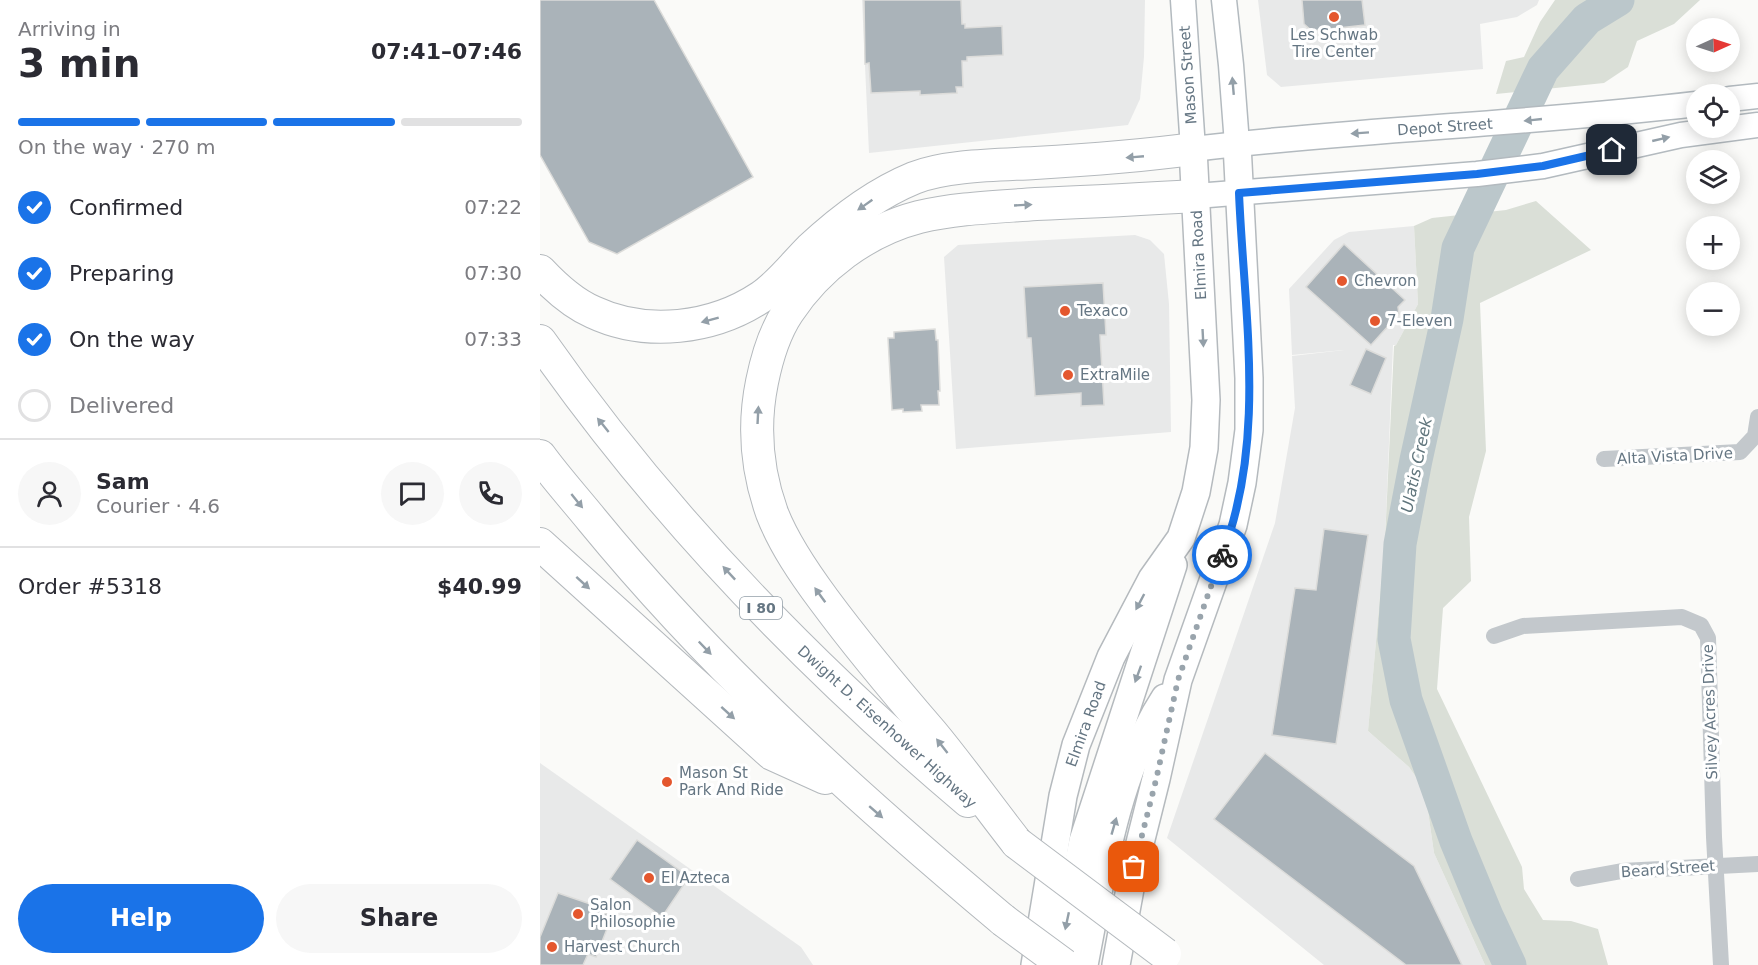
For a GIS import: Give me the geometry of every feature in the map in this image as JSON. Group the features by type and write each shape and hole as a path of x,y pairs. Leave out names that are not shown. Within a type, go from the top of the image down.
{"highway":[{"path":"540,270 559,291 592,312 623,322 657,327 687,326 738,311 763,296 837,225 877,196 916,177 991,165 1140,157 1193,150"},
{"path":"1017,843 934,735 846,630 810,581 789,547 773,514 761,476 757,433 758,399 767,357 781,322 814,278 849,249 877,232 919,217 965,209 1196,196"},
{"name":"Dwight D. Eisenhower Highway","path":"540,341 596,416 678,518 782,631 856,704 1017,843 1172,959"},
{"path":"540,456 619,553 701,644 789,732 853,792 1003,920 1064,965"},
{"path":"540,543 772,754 853,792"}],"main road":[{"name":"Mason Street","path":"1183,0 1193,150"},
{"path":"1116,965 1134,867 1178,680 1233,525 1249,430 1249,378 1237,144 1224,0"},
{"path":"1740,98 1758,96"},
{"name":"Depot Street","path":"1193,150 1328,135 1481,125 1686,105"},
{"path":"1196,196 1477,174 1543,166 1681,135 1758,125"},
{"name":"Elmira Road","path":"1058,965 1086,830 1196,492 1204,448 1206,400 1193,150"},
{"name":"Elmira Road","path":"1035,965 1063,796 1076,745 1111,657 1152,579 1181,538"},
{"path":"1084,965 1107,852 1129,775 1151,720 1178,680"}],"street":[{"name":"Alta Vista Drive","path":"1604,459 1740,452 1755,436 1758,417"},
{"name":"Silvey Acres Drive","path":"1494,636 1523,626 1644,618 1682,617 1701,625 1708,638 1721,965"},
{"name":"Beard Street","path":"1578,879 1622,871 1758,864"}],"shaded area":[{"path":"862,0 1145,0 1144,57 1140,99 1128,125 869,153"},
{"path":"1258,0 1539,0 1537,5 1517,17 1480,24 1483,69 1281,87 1267,75"},
{"path":"1555,0 1700,0 1674,24 1637,41 1628,67 1604,83 1496,94 1506,61 1524,57 1540,22"},
{"path":"1536,201 1591,250 1480,303 1486,451 1469,517 1471,581 1443,608 1437,689 1522,867 1524,889 1543,920 1571,921 1598,929 1608,965 1485,965 1434,853 1425,790 1409,767 1368,731 1385,540 1394,346 1418,304 1414,226 1432,218 1506,210"},
{"path":"1414,226 1418,304 1396,345 1393,345 1385,540 1368,731 1409,767 1425,790 1434,853 1485,965 1324,965 1167,838 1275,523 1295,408 1292,356 1344,350 1292,355 1289,289 1334,240 1349,232"},
{"path":"1135,235 1150,240 1164,254 1169,304 1171,432 956,449 944,257 958,245"},
{"path":"540,763 801,947 813,965 540,965"}],"building":[{"path":"540,0 654,0 753,177 617,254 589,242 540,155"},
{"path":"864,0 961,0 962,24 965,24 965,28 1002,26 1003,55 967,57 967,61 962,61 963,87 956,87 957,93 920,95 920,91 871,93 869,63 865,64"},
{"name":"Les Schwab Tire Center","path":"1302,0 1362,0 1365,25 1312,31 1304,24"},
{"path":"1344,244 1405,300 1398,307 1399,314 1371,345 1306,287"},
{"path":"1103,283 1106,335 1100,335 1104,405 1081,406 1081,393 1035,396 1031,338 1027,338 1024,287"},
{"path":"935,329 936,340 938,340 939,405 921,405 922,411 892,410 888,338 894,338 894,332"},
{"path":"1366,349 1386,358 1371,394 1350,385"},
{"path":"1324,529 1368,535 1336,744 1272,735 1295,588 1316,590"},
{"path":"1265,753 1414,866 1462,965 1406,965 1214,819"},
{"name":"El Azteca","path":"637,840 689,877 662,917 610,879"},
{"path":"558,893 605,909 604,913 612,916 596,957 588,954 583,965 540,965 540,937"}],"waterway":[{"name":"Ulatis Creek","path":"1510,965 1456,841 1406,700 1394,639 1400,544 1447,319 1458,248 1543,69 1587,19 1618,0"}],"way so far":[{"path":"1134,867 1178,680 1222,555"}],"place":[{"name":"Les Schwab Tire Center","path":"1334,17"},
{"name":"Chevron","path":"1342,281"},
{"name":"Texaco","path":"1065,311"},
{"name":"7-Eleven","path":"1375,321"},
{"name":"ExtraMile","path":"1068,375"},
{"name":"Mason St Park And Ride","path":"667,782"},
{"name":"El Azteca","path":"649,878"},
{"name":"Salon Philosophie","path":"578,914"},
{"name":"Harvest Church","path":"552,947"}],"route":[{"path":"1222,555 1233,525 1242,483 1249,430 1249,378 1239,193 1477,174 1543,166 1612,150"}]}
